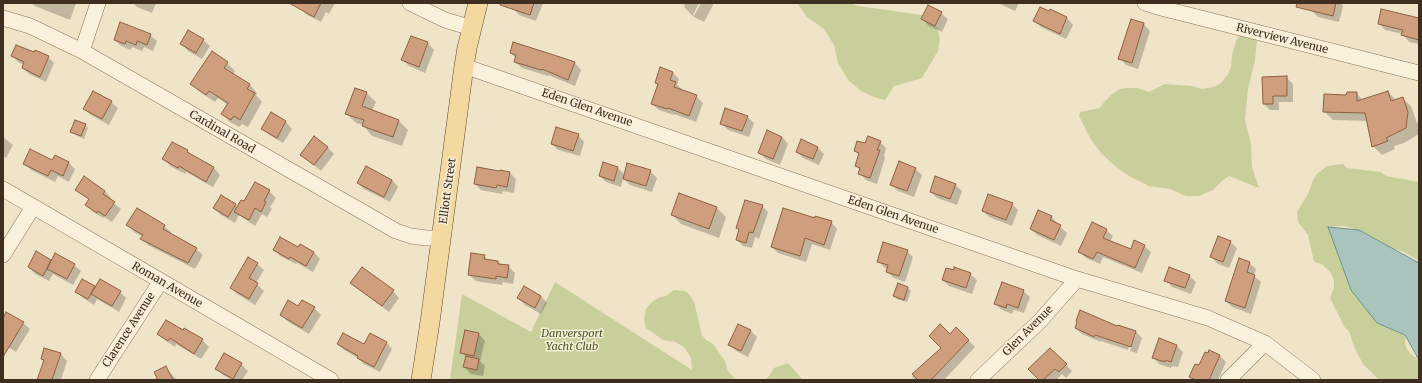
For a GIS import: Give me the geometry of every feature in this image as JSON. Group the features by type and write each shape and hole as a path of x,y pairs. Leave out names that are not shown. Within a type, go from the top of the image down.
{"main road":[{"name":"Elliott Street","path":"421,380 442,238 464,66 478,3"}],"street":[{"path":"82,51 98,3"},
{"path":"410,3 445,20 472,28"},
{"name":"Riverview Avenue","path":"1145,3 1419,73"},
{"name":"Cardinal Road","path":"3,18 30,26 82,51 396,231 411,236 442,238"},
{"name":"Eden Glen Avenue","path":"464,66 1077,279 1208,318 1265,343 1313,380"},
{"name":"Roman Avenue","path":"3,189 331,380"},
{"path":"3,255 33,206"},
{"name":"Glen Avenue","path":"978,380 1040,321 1077,279"},
{"name":"Clarence Avenue","path":"97,380 160,281"},
{"path":"1228,380 1265,343"}],"green space":[{"path":"797,3 850,3 858,6 922,15 927,17 937,28 940,38 938,51 922,78 894,86 885,100 874,97 861,91 848,80 838,63 834,45 824,29 807,17"},
{"path":"1243,33 1257,39 1255,61 1248,89 1245,120 1251,144 1252,167 1259,188 1229,176 1213,190 1199,196 1186,196 1170,189 1149,186 1129,176 1102,154 1090,138 1079,116 1080,112 1100,108 1111,95 1120,89 1137,88 1149,92 1165,84 1192,86 1202,89 1218,85 1228,74 1237,39"},
{"path":"1343,164 1347,168 1381,172 1386,176 1419,182 1419,261 1404,252 1376,243 1367,234 1359,230 1344,226 1328,227 1377,323 1405,335 1407,349 1419,360 1419,380 1379,380 1363,364 1354,347 1349,331 1345,328 1330,298 1334,288 1334,280 1331,273 1322,264 1314,262 1308,235 1298,222 1297,212 1309,192 1313,180 1317,174 1327,166"},
{"name":"Danversport Yacht Club","path":"555,282 692,370 691,358 684,347 675,342 663,340 646,328 644,319 646,309 653,301 660,297 666,296 674,290 685,291 694,302 702,335 706,340 713,344 725,361 728,371 736,380 450,380 462,294 531,332"},
{"path":"788,363 803,380 765,380 774,368"}],"water":[{"path":"1328,227 1359,230 1419,263 1419,360 1405,335 1377,323 1351,290"}],"building":[{"path":"289,3 321,3 314,17"},
{"path":"501,3 534,3 530,15 500,5"},
{"path":"1297,3 1336,3 1333,16 1296,7"},
{"path":"928,5 942,12 935,26 921,19"},
{"path":"1040,7 1049,11 1050,9 1067,17 1060,34 1033,21"},
{"path":"1381,9 1419,18 1419,40 1401,35 1403,30 1378,24"},
{"path":"1131,19 1144,23 1132,63 1118,59"},
{"path":"120,22 151,34 147,45 137,41 136,45 126,41 125,44 114,40"},
{"path":"188,30 204,39 196,53 180,44"},
{"path":"411,36 428,42 419,67 401,60"},
{"path":"513,42 575,62 568,80 542,69 541,70 514,62 516,55 510,53"},
{"path":"16,45 34,52 35,50 49,56 40,77 22,68 24,62 11,56"},
{"path":"212,51 228,62 224,68 250,84 247,89 255,93 240,120 234,116 231,120 221,114 228,103 209,91 206,95 190,84"},
{"path":"660,67 673,72 670,80 676,82 674,87 697,95 689,116 668,108 667,109 651,104 658,84 655,83"},
{"path":"1287,76 1287,96 1273,96 1273,104 1263,104 1262,77"},
{"path":"355,88 367,92 362,106 399,120 393,137 362,126 364,120 345,114"},
{"path":"93,91 112,101 102,119 83,109"},
{"path":"1388,91 1391,101 1403,97 1408,112 1406,128 1386,138 1388,141 1372,147 1365,113 1323,112 1324,94 1346,95 1347,92 1357,92 1357,101"},
{"path":"725,108 748,116 742,131 720,124"},
{"path":"271,112 286,121 277,138 261,129"},
{"path":"75,120 86,124 81,136 70,132"},
{"path":"556,127 579,134 573,151 551,144"},
{"path":"767,130 782,137 773,159 758,153"},
{"path":"314,136 328,147 314,165 300,155"},
{"path":"868,136 881,141 877,150 880,150 870,178 858,174 860,168 855,166 859,153 854,151 857,141 865,143"},
{"path":"801,139 818,147 813,159 796,152"},
{"path":"172,142 188,150 187,152 214,167 206,182 179,166 178,168 162,159"},
{"path":"30,149 52,160 55,155 69,162 63,176 51,170 48,176 23,164"},
{"path":"899,161 916,168 907,191 890,185"},
{"path":"603,162 618,167 614,181 599,176"},
{"path":"627,163 651,170 646,186 623,179"},
{"path":"366,166 392,180 384,197 357,183"},
{"path":"477,167 510,172 507,187 497,185 496,188 474,184"},
{"path":"84,176 105,191 103,194 115,202 105,216 98,211 97,213 85,205 89,199 75,190"},
{"path":"935,176 956,184 950,199 930,192"},
{"path":"255,182 270,190 264,201 266,202 261,212 255,208 249,220 234,212 241,200 244,201"},
{"path":"679,193 717,207 709,229 671,215"},
{"path":"988,194 1013,203 1006,220 982,211"},
{"path":"221,195 236,204 228,217 213,208"},
{"path":"745,200 763,205 753,233 749,232 746,243 736,240 739,229 736,228"},
{"path":"137,208 165,225 163,229 197,248 188,263 140,239 143,235 126,225"},
{"path":"783,208 815,218 815,216 832,221 824,245 805,238 800,256 771,247"},
{"path":"1038,210 1052,216 1050,220 1061,225 1054,240 1030,229"},
{"path":"1092,222 1107,229 1103,238 1131,249 1134,240 1145,245 1135,268 1097,252 1093,259 1078,252"},
{"path":"1218,236 1231,241 1223,262 1210,257"},
{"path":"280,237 298,247 300,244 314,252 306,266 273,250"},
{"path":"883,242 908,250 899,276 886,272 888,265 877,262"},
{"path":"36,251 51,260 43,276 28,267"},
{"path":"55,253 75,264 67,279 47,269"},
{"path":"471,253 485,255 484,259 498,261 498,264 509,265 507,278 496,276 496,279 468,275"},
{"path":"248,257 258,263 249,278 258,283 249,299 230,288"},
{"path":"1239,258 1250,262 1247,272 1255,275 1245,308 1225,301"},
{"path":"362,267 394,290 382,306 350,283"},
{"path":"954,267 971,273 966,288 942,280 946,268 954,270"},
{"path":"1169,267 1190,275 1185,288 1164,281"},
{"path":"82,279 95,286 88,299 75,292"},
{"path":"100,279 121,291 112,306 91,294"},
{"path":"1002,282 1024,290 1018,308 1007,304 1006,308 994,304"},
{"path":"898,283 908,287 904,300 893,296"},
{"path":"524,286 541,296 535,308 517,298"},
{"path":"288,300 298,306 302,300 315,307 302,328 280,315"},
{"path":"1080,310 1117,326 1118,325 1136,331 1131,347 1095,335 1094,337 1075,328"},
{"path":"6,312 24,322 3,357 3,318"},
{"path":"166,320 203,339 194,354 170,338 168,341 157,334"},
{"path":"738,324 751,330 741,351 728,345"},
{"path":"940,324 950,334 956,327 969,340 931,380 918,380 912,374 941,348 929,336"},
{"path":"465,330 479,333 474,356 460,353"},
{"path":"343,333 364,344 370,333 387,342 374,367 357,358 358,356 337,344"},
{"path":"1159,338 1177,345 1171,362 1166,360 1165,362 1152,358"},
{"path":"44,348 61,353 52,380 37,380 44,360 41,359"},
{"path":"1050,348 1067,364 1059,372 1055,369 1043,380 1039,380 1028,369"},
{"path":"1209,350 1220,355 1209,380 1196,380 1189,377 1195,364 1199,365 1205,352 1208,353"},
{"path":"224,353 242,363 233,379 215,369"},
{"path":"466,356 479,359 477,370 463,367"},
{"path":"166,366 173,380 158,380 154,372"}]}
